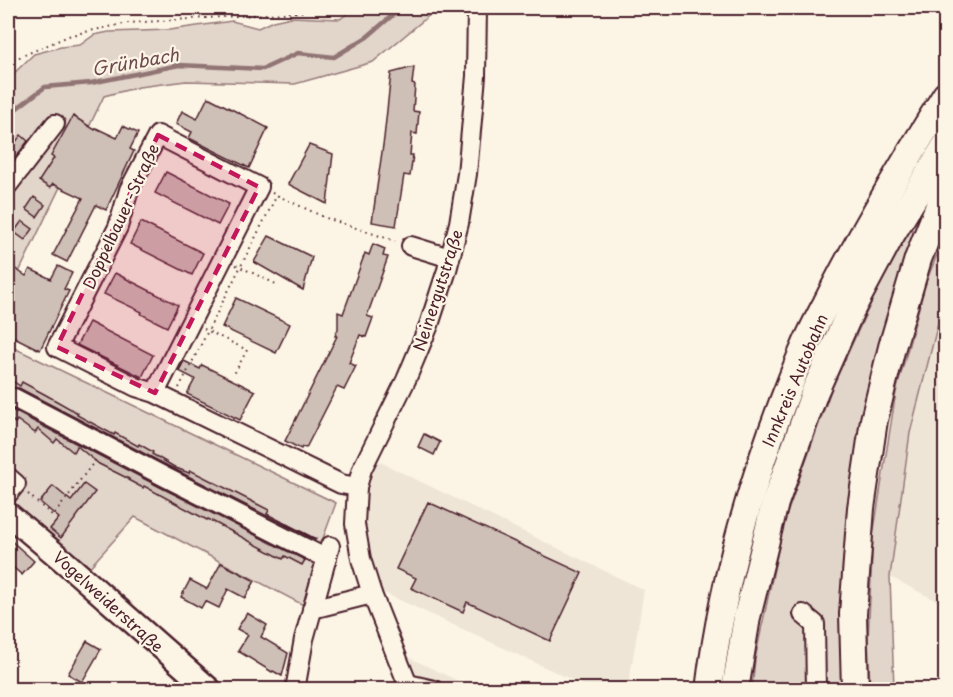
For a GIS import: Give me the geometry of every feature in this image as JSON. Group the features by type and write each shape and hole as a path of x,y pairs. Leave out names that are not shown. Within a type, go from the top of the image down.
{"highway":[{"name":"Innkreis Autobahn","path":"709,690 718,628 733,556 766,446 804,349 850,256 945,95"},
{"name":"Innkreis Autobahn","path":"735,690 747,617 775,503 815,391 850,312 891,235 945,145"},
{"path":"855,690 853,614 861,508 874,420 892,347 918,259 945,188"}],"main road":[{"name":"Vogelweiderstraße","path":"8,514 210,690"}],"street":[{"name":"Neinergutstraße","path":"409,687 372,594 361,559 355,524 357,487 362,469 406,380 429,325 459,223 467,174 476,76 477,8"},
{"path":"8,185 55,124"},
{"name":"Doppelbauer-Straße","path":"259,187 158,135 129,190 118,227 57,347 341,484 357,487"},
{"path":"154,393 259,187"},
{"path":"411,246 450,258"},
{"path":"8,399 14,398 106,446 328,553 304,639 295,690"},
{"path":"312,609 372,594"},
{"path":"803,614 815,624 816,690"},
{"path":"409,687 432,689"}],"path":[{"path":"8,62 71,35 128,23 300,12 314,8"},
{"path":"259,187 327,218 411,246"},
{"path":"173,402 277,195"},
{"path":"223,258 278,285"},
{"path":"190,323 247,350 234,374"},
{"path":"10,485 53,516 106,446"}],"highlighted area":[{"path":"158,135 259,187 155,393 57,347"}],"shaded area":[{"path":"355,8 438,8 373,62 295,84 186,81 139,87 104,96 8,295 8,79 34,54 80,45 94,35 109,32 169,30 232,21 258,28 273,21 291,17 340,19"},
{"path":"911,229 918,233 857,450 842,581 842,689 752,690 755,659 784,522 831,390 880,283"},
{"path":"945,235 945,296 910,433 890,577 894,689 870,689 868,639 873,536 896,392 926,282"},
{"path":"945,296 945,605 890,577 910,433"},
{"path":"8,345 336,503 317,555 303,605 135,517 88,569 8,503"},
{"path":"376,460 644,590 628,689 592,689 380,591 367,549 363,506"},
{"path":"406,656 475,689 418,689"}],"building":[{"path":"414,67 413,111 419,112 417,134 412,133 410,155 413,155 410,176 404,175 396,226 372,222 391,73"},
{"path":"208,97 268,128 249,168 189,138 192,132 176,124 182,111 197,119"},
{"path":"73,116 95,130 96,128 117,138 123,126 138,133 130,149 134,151 106,210 96,205 67,262 53,255 83,198 53,184 50,188 39,181 54,158 51,156"},
{"path":"21,135 28,141 8,167 8,152"},
{"path":"309,145 333,154 327,204 288,184"},
{"path":"166,172 229,204 218,225 155,193"},
{"path":"34,197 45,205 37,217 26,209"},
{"path":"22,221 33,229 25,240 14,232"},
{"path":"141,222 203,253 192,275 130,244"},
{"path":"269,236 312,257 303,290 254,262"},
{"path":"373,244 385,249 383,256 388,257 367,316 373,318 366,337 360,335 349,363 356,366 344,390 337,387 306,448 301,449 285,441 337,336 335,336 338,329 338,312 343,314 365,253 369,255"},
{"path":"8,264 26,276 30,269 51,279 58,266 72,273 64,289 69,291 40,350 8,334"},
{"path":"115,273 178,305 167,327 104,294"},
{"path":"236,298 290,324 276,353 222,327"},
{"path":"89,322 153,355 142,377 77,345"},
{"path":"184,361 200,369 202,365 255,391 240,420 187,394 195,379 179,371"},
{"path":"8,378 20,386 22,382 114,435 115,433 138,446 139,444 176,468 189,473 190,470 269,510 267,514 316,539 170,467 19,388 8,388"},
{"path":"8,410 12,410 305,560 302,565 285,556 283,559 144,486 143,488 128,480 99,464 77,446 73,452 57,439 54,443 38,429 35,433 17,420 15,423 8,417"},
{"path":"424,434 440,442 434,455 418,447"},
{"path":"84,484 95,492 61,538 50,529 59,518 40,502 53,486 71,501"},
{"path":"428,502 582,573 550,641 467,602 463,612 411,588 416,578 396,569"},
{"path":"8,538 34,561 22,575 8,563"},
{"path":"221,563 255,581 245,598 228,589 219,608 205,601 201,608 181,597 190,580 207,589"},
{"path":"247,613 267,625 261,637 288,653 282,676 238,651 248,635 237,629"},
{"path":"87,641 101,649 82,682 68,674"}],"waterway":[{"name":"Grünbach","path":"8,115 45,87 91,83 179,65 263,69 298,53 334,57 367,37 401,8"}]}
